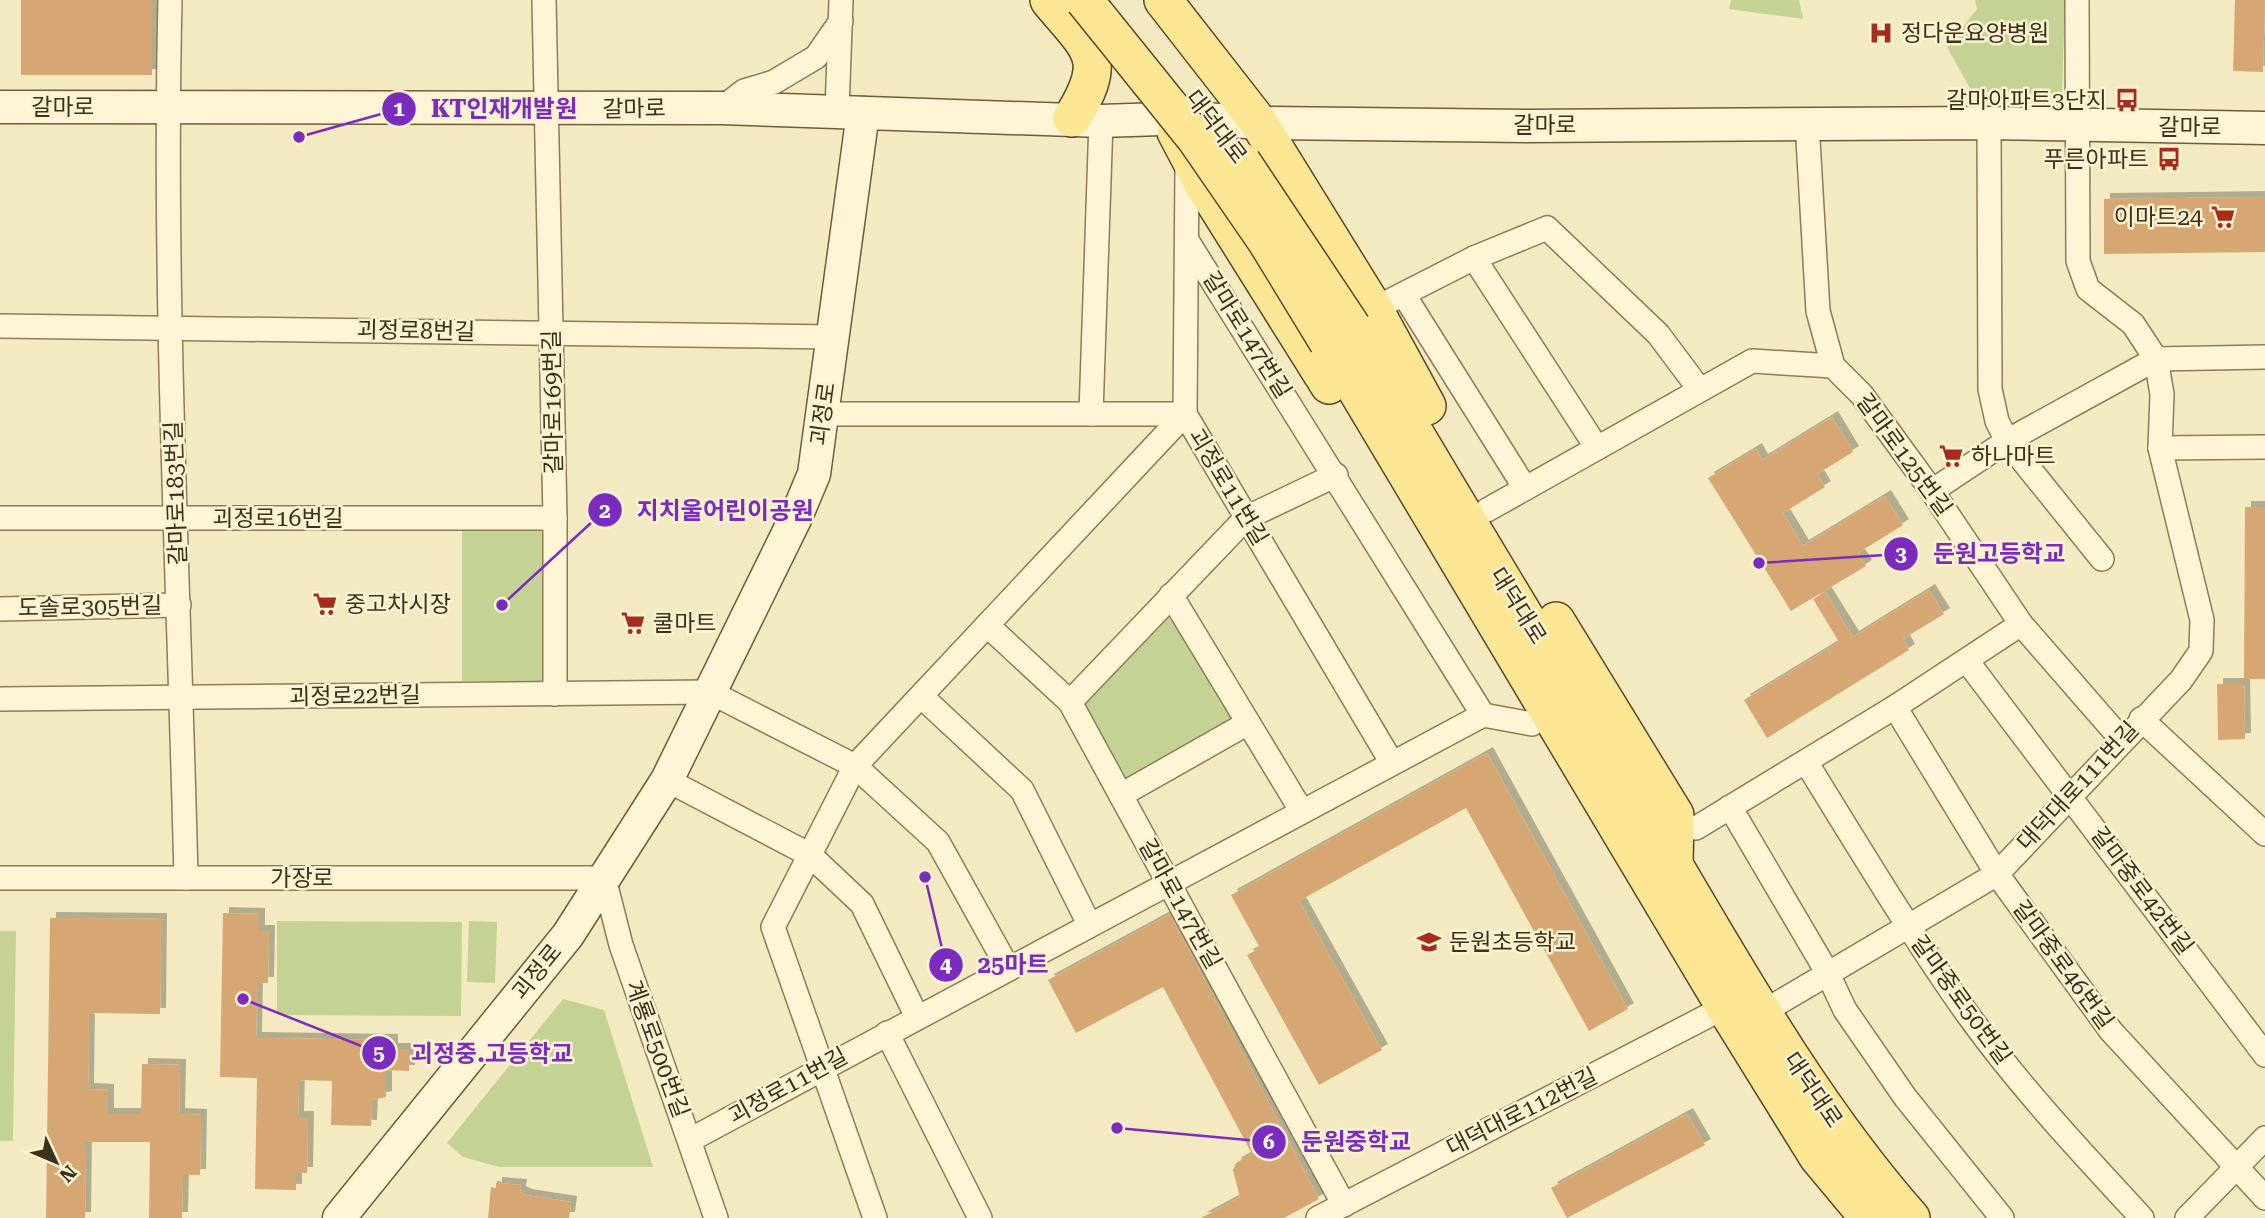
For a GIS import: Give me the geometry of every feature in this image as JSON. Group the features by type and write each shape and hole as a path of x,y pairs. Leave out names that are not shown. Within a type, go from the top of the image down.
{"main road":[{"path":"1049,0 1084,42 1094,61 1086,119"},
{"name":"대덕대로","path":"1084,0 1196,139 1267,242 1365,318 1660,870 1763,1012 1796,1066 1864,1164 1912,1218"},
{"name":"대덕대로","path":"1116,0 1216,125 1287,225 1365,318 1660,870 1725,1007 1818,1157 1869,1218"},
{"path":"1163,0 1259,123 1365,318 1675,815 1660,870 1598,831 1328,384 1205,187 1169,119"},
{"name":"갈마로","path":"0,107 546,110 722,108 1259,123 1526,126 1989,123 2265,128"},
{"name":"괴정로","path":"339,1218 568,935 667,780 814,474 833,337 850,112"},
{"path":"1548,656 1608,704"}],"street":[{"path":"167,108 170,0"},
{"name":"갈마로169번길","path":"544,0 555,518 555,694"},
{"path":"2077,0 2078,261 2088,289 2133,324 2156,359"},
{"path":"722,108 744,91 774,82 816,57 841,11"},
{"path":"841,11 850,112"},
{"name":"갈마로183번길","path":"167,108 170,328 186,878"},
{"path":"1086,119 1091,414"},
{"name":"갈마로125번길","path":"1807,123 1818,311 1833,366 1862,395 1932,491 2021,624 2122,740"},
{"path":"1989,123 1990,389 1997,421 2007,441 2102,559"},
{"name":"갈마로147번길","path":"1185,414 1187,169"},
{"path":"1365,318 1474,258 1547,228 1658,334 1700,390"},
{"name":"갈마로147번길","path":"1188,242 1336,475 1483,715"},
{"path":"1474,258 1597,448"},
{"name":"대덕대로","path":"1365,318 1525,488"},
{"name":"괴정로8번길","path":"0,326 833,337"},
{"path":"1932,491 2007,441 2156,359 2265,357"},
{"name":"대덕대로111번길","path":"1763,1012 1997,874 2141,719 2181,680 2201,651 2202,620 2160,448 2162,394 2156,359"},
{"path":"1487,510 1752,361 1833,366"},
{"name":"괴정로11번길","path":"823,414 1185,414 1392,763"},
{"path":"875,1218 773,927 855,766 1185,414"},
{"path":"2160,448 2265,447"},
{"path":"1070,702 1247,518 1336,475"},
{"name":"괴정로16번길","path":"0,518 555,518"},
{"path":"1171,595 1301,810"},
{"name":"도솔로305번길","path":"0,609 180,605"},
{"path":"1696,828 1895,707 2021,624"},
{"name":"갈마로147번길","path":"987,625 1070,702 1344,1205"},
{"name":"갈마중로42번길","path":"1967,661 2265,1055"},
{"path":"710,692 855,766 938,842 1008,968"},
{"name":"괴정로22번길","path":"0,699 710,692"},
{"path":"921,696 1022,790 1089,925"},
{"name":"갈마중로46번길","path":"1895,707 1997,874 2111,1031 2265,1198"},
{"path":"1483,715 1532,723"},
{"name":"괴정로11번길","path":"690,1140 1301,810 1483,715"},
{"path":"2141,719 2265,834"},
{"path":"1121,794 1248,723"},
{"name":"갈마중로50번길","path":"1806,762 1908,926 1967,1014 2050,1119 2142,1218"},
{"path":"667,780 810,855 862,904 917,1017"},
{"path":"1730,807 1827,972 1845,1010 1905,1097 2002,1218"},
{"name":"가장로","path":"0,878 604,878"},
{"name":"계룡로500번길","path":"604,878 621,945 716,1218"},
{"name":"대덕대로112번길","path":"1318,1218 1725,1007"},
{"path":"887,1033 980,1218"},
{"path":"2187,1218 2265,1138"}],"green space":[{"path":"1731,0 1799,0 1803,19 1729,9"},
{"path":"1975,0 2065,0 2062,94 1972,92 1947,47 1977,9"},
{"path":"462,528 543,528 542,681 462,681"},
{"path":"1174,612 1236,718 1125,783 1081,708"},
{"path":"277,921 462,922 461,1016 277,1015"},
{"path":"469,921 497,922 495,983 467,982"},
{"path":"0,931 16,931 13,1141 0,1141"},
{"path":"563,999 604,1010 653,1167 499,1167 463,1157 447,1143"}],"building":[{"path":"21,0 152,0 152,75 21,75"},
{"path":"2235,0 2265,0 2263,72 2233,71"},
{"path":"2265,197 2265,252 2104,254 2104,199"},
{"path":"1832,417 1853,452 1817,474 1825,487 1783,513 1803,546 1885,496 1903,525 1858,553 1866,566 1791,611 1708,478 1756,449 1762,460"},
{"path":"2245,507 2265,507 2265,679 2244,679"},
{"path":"1929,590 1944,614 1903,639 1909,650 1767,738 1744,700 1839,642 1813,599 1825,592 1853,637"},
{"path":"2217,684 2244,684 2245,739 2218,740"},
{"path":"1487,753 1628,1009 1589,1031 1466,808 1299,901 1382,1050 1319,1085 1247,955 1260,948 1231,895"},
{"path":"223,913 259,914 259,931 269,931 268,983 257,983 256,1038 392,1040 392,1049 409,1049 409,1071 386,1070 386,1097 372,1100 371,1126 331,1125 332,1081 299,1080 298,1117 308,1117 307,1173 296,1173 296,1190 255,1189 257,1078 220,1077"},
{"path":"1170,914 1319,1199 1284,1218 1201,1218 1240,1197 1233,1170 1236,1163 1252,1154 1163,987 1076,1033 1048,980"},
{"path":"50,918 161,919 160,1014 89,1013 88,1089 108,1090 108,1114 141,1114 142,1064 180,1065 179,1114 201,1115 200,1175 183,1175 182,1218 149,1218 150,1142 86,1142 85,1218 46,1218"},
{"path":"1687,1114 1705,1145 1567,1218 1551,1188"},
{"path":"496,1183 521,1185 520,1192 526,1195 571,1202 569,1218 488,1218 491,1187 496,1188"}],"place":[{"name":"정다운요양병원","path":"1881,33"},
{"name":"갈마아파트3단지","path":"2127,100"},
{"name":"KT인재개발원","path":"299,137"},
{"name":"푸른아파트","path":"2169,159"},
{"name":"이마트24","path":"2223,217"},
{"name":"하나마트","path":"1951,456"},
{"name":"둔원고등학교","path":"1759,563"},
{"name":"중고차시장","path":"325,604"},
{"name":"지치울어린이공원","path":"502,605"},
{"name":"쿨마트","path":"633,623"},
{"name":"25마트","path":"925,877"},
{"name":"둔원초등학교","path":"1429,942"},
{"name":"괴정중.고등학교","path":"243,999"},
{"name":"둔원중학교","path":"1117,1128"}]}
